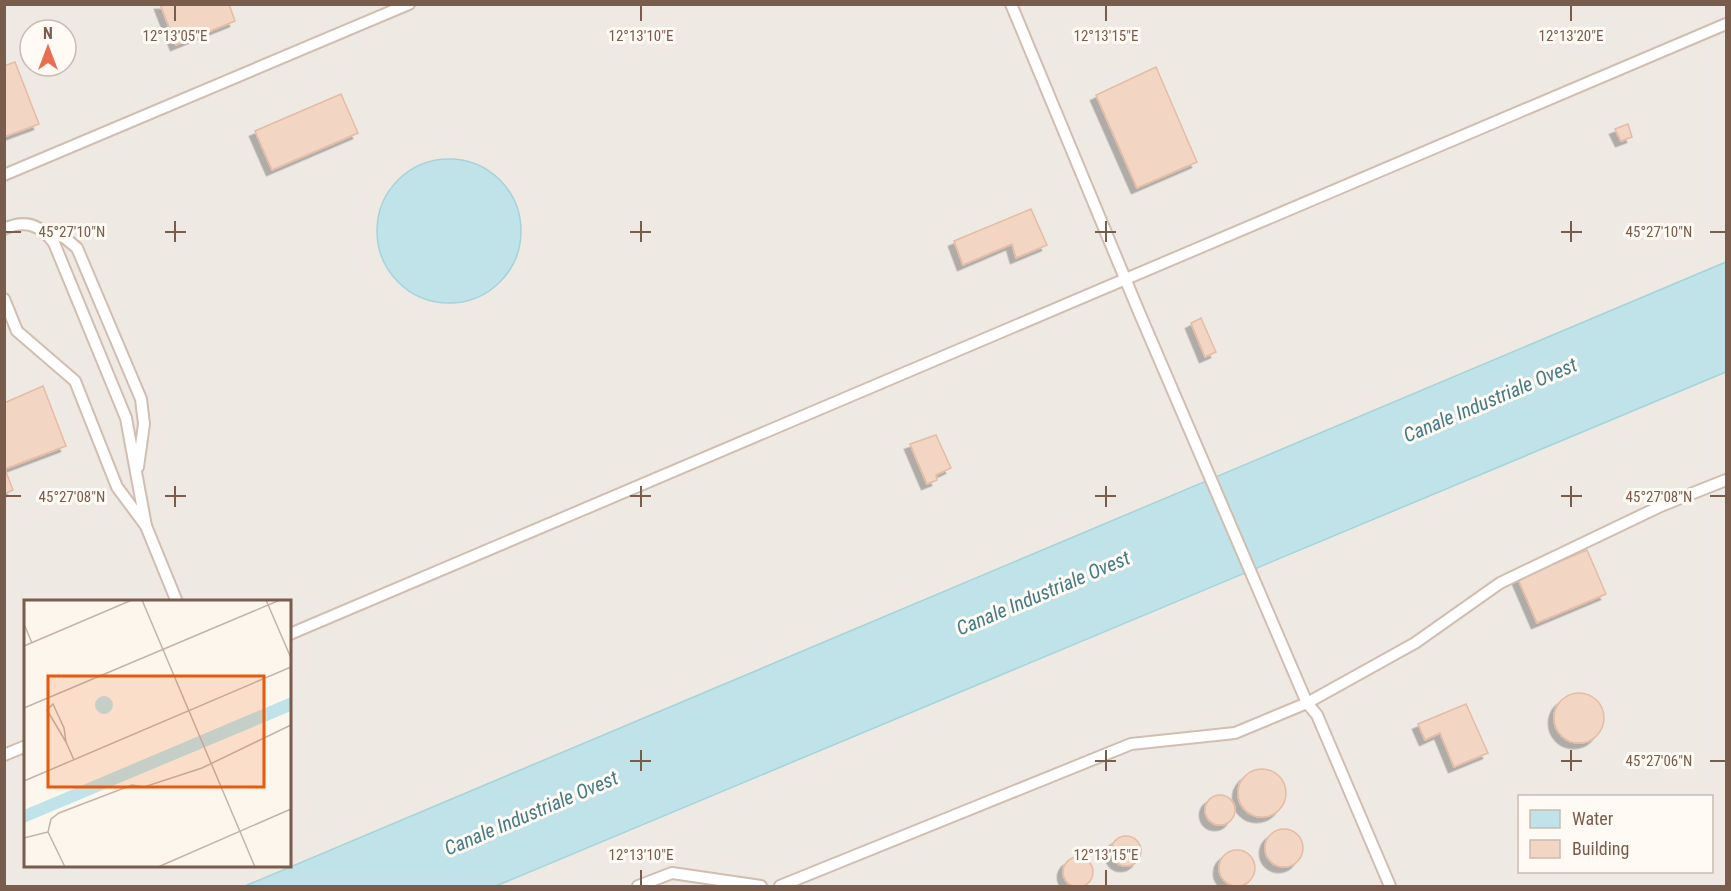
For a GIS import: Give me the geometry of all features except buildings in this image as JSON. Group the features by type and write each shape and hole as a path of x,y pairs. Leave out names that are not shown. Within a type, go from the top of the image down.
{"lane":[{"path":"4,175 409,4"},
{"path":"1011,4 1125,279 1307,704 1317,715 1390,886"},
{"path":"291,634 1726,24"},
{"path":"4,229 16,224 27,223 65,238 77,248 141,399 144,424 137,476"},
{"path":"38,227 47,233 54,243 126,418 146,526 176,600"},
{"path":"4,299 17,331 75,381 117,487 146,526"},
{"path":"780,886 1131,744 1235,733 1307,704 1415,644 1500,583 1663,504 1726,480"},
{"path":"4,755 24,747"},
{"path":"638,886 672,873 761,886"}],"shaded area":[{"path":"5,5 1726,5 1726,262 291,867 291,600 24,600 24,867 290,867 245,886 5,886"},
{"path":"1726,372 1726,886 496,886 1194,595"}],"water":[{"path":"449,159 477,165 500,180 515,203 521,231 515,259 500,282 477,297 449,303 421,297 398,282 383,259 377,231 383,203 398,180 421,165"},
{"name":"Canale Industriale Ovest","path":"1726,262 1726,372 496,886 245,886"}]}
